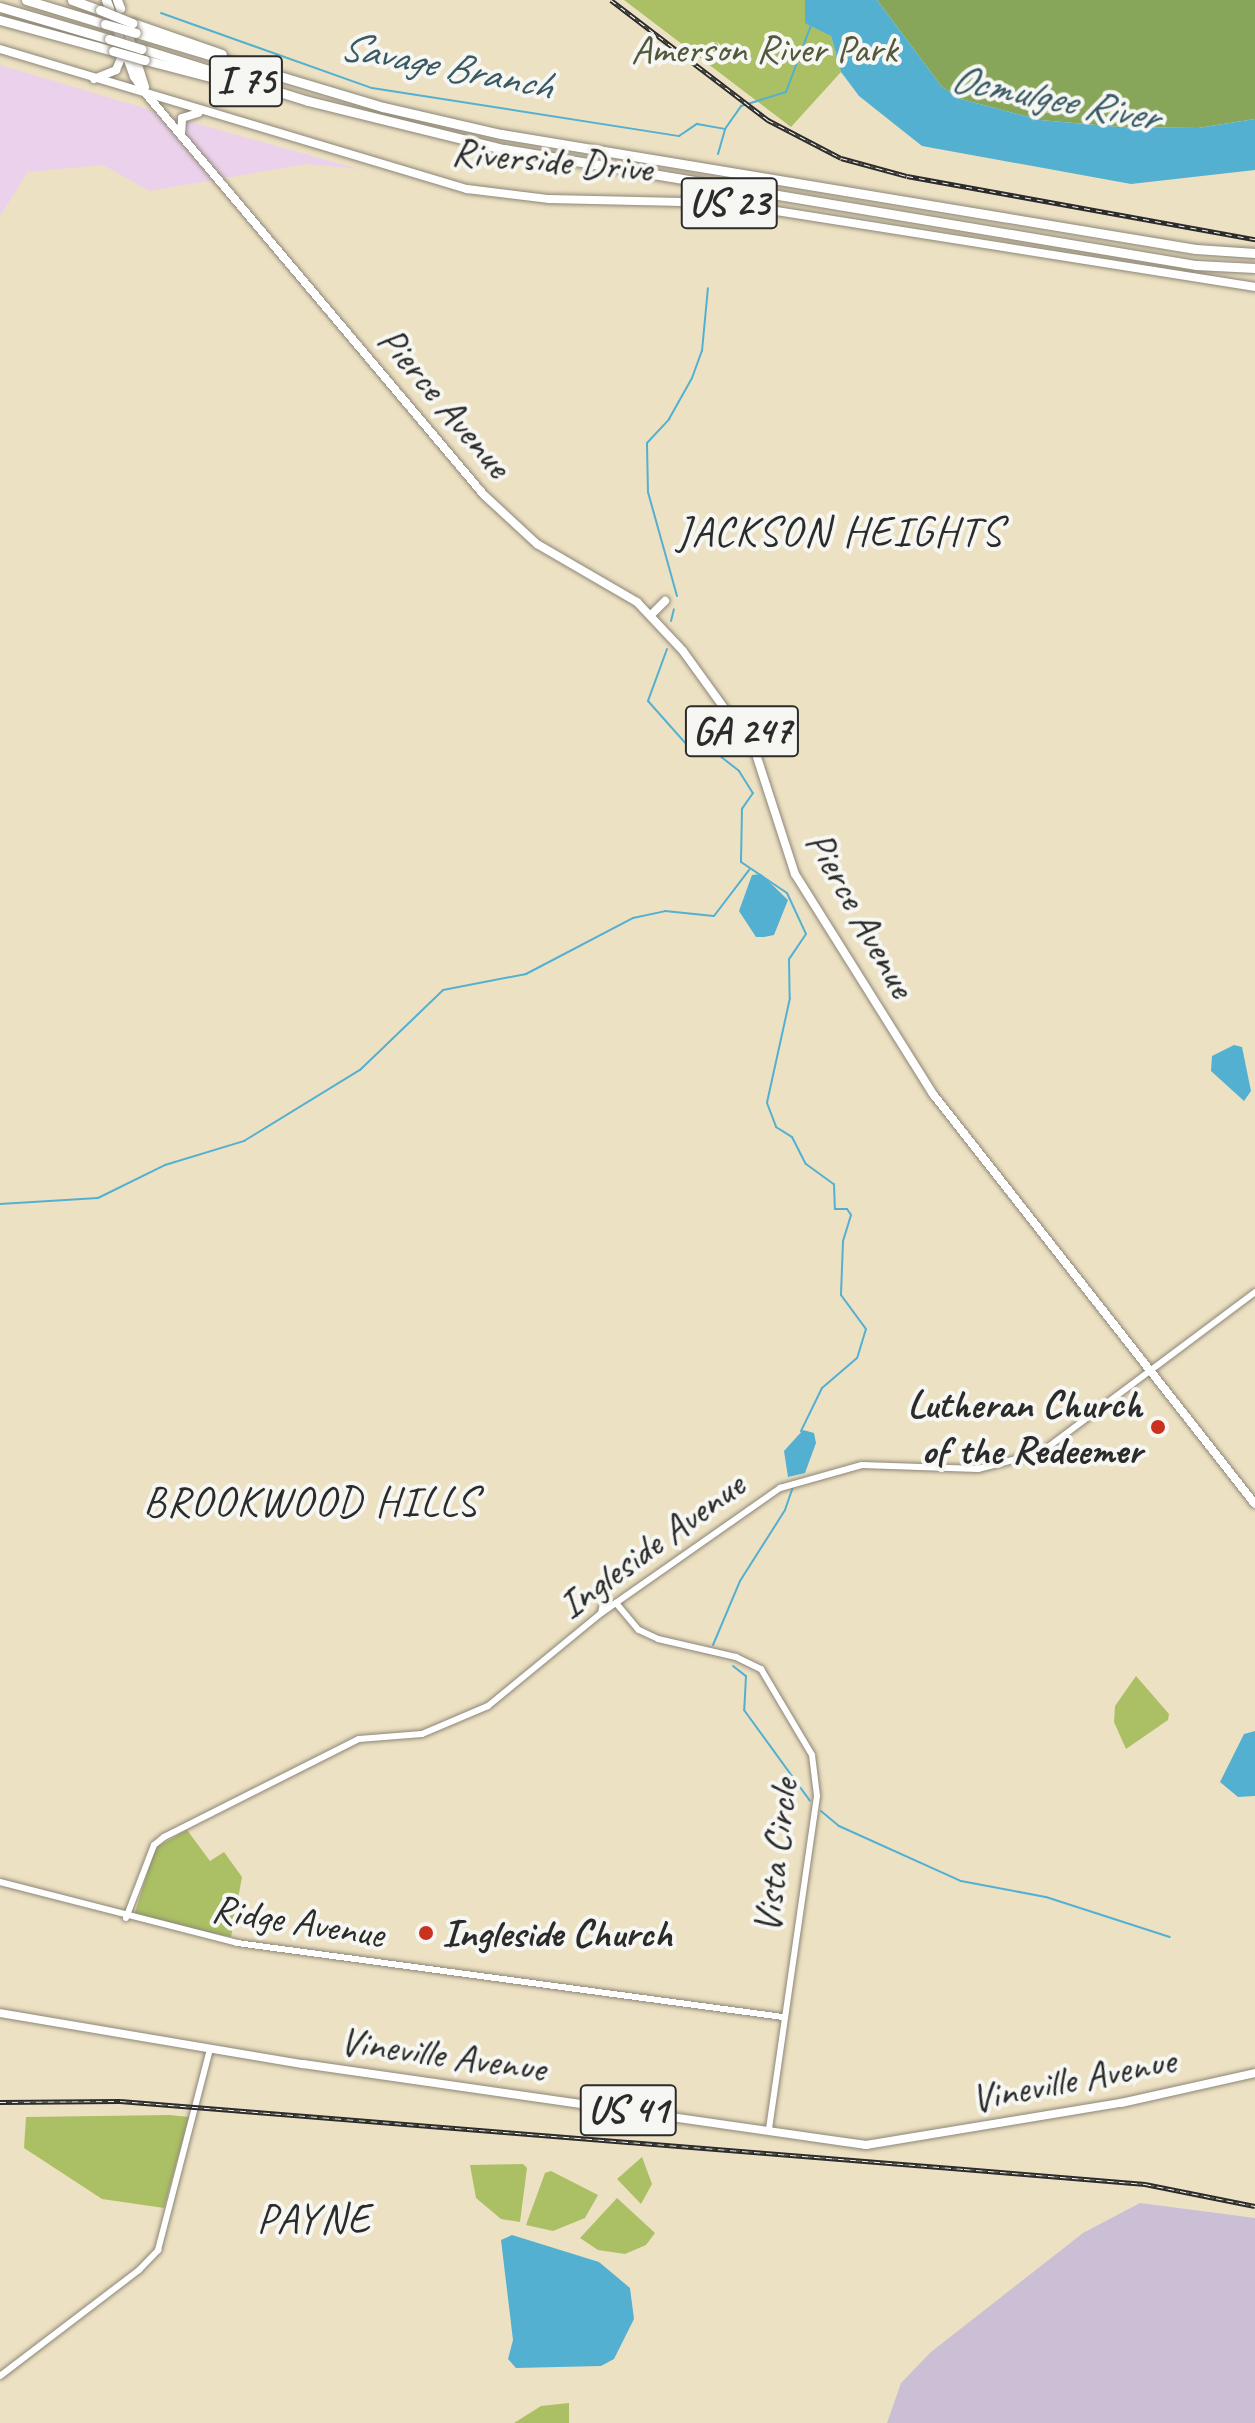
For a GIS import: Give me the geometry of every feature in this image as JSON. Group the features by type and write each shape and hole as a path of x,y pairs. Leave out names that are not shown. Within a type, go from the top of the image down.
{"highway":[{"name":"I 75","path":"26,0 105,24 135,28 383,107 501,134 1196,249 1255,253"},
{"path":"72,0 111,5 135,28"},
{"name":"I 75","path":"0,7 284,94 504,149 1196,265 1255,268"},
{"path":"0,20 284,94"}],"main road":[{"name":"Pierce Avenue","path":"111,5 119,50 147,95 498,511 544,549 651,615 755,751 795,874 933,1094 1255,1504"},
{"name":"Pierce Avenue","path":"111,5 147,95"},
{"name":"Riverside Drive","path":"0,49 203,113 469,189 549,199 726,203 1255,287"},
{"path":"94,79 118,68 119,50"},
{"path":"181,135 182,118 203,113"},
{"path":"651,615 665,601"},
{"name":"Vineville Avenue","path":"0,2013 210,2049 769,2131 883,2144 1121,2103 1255,2073"}],"street":[{"name":"Ingleside Avenue","path":"126,1918 154,1845 164,1837 359,1739 409,1737 466,1719 600,1614 744,1510 792,1482 862,1465 978,1469 1024,1459 1059,1441 1255,1292"},
{"path":"600,1614 606,1590"},
{"name":"Vista Circle","path":"616,1603 639,1630 658,1639 736,1657 761,1669 812,1755 817,1796 769,2131"},
{"name":"Ridge Avenue","path":"0,1882 126,1918 237,1943 783,2017"},
{"path":"0,2376 139,2270 158,2250 210,2049"}],"shaded area":[{"path":"0,65 359,169 306,164 150,191 103,165 28,172 0,216"},
{"path":"1140,2203 1255,2218 1255,2423 887,2423 901,2383 931,2352 1083,2233"}],"green space":[{"name":"Amerson River Park","path":"624,0 805,0 805,18 831,36 841,72 791,127"},
{"path":"877,0 1255,0 1255,119 1198,128 1119,127 1040,120 961,99 942,87"},
{"path":"1136,1676 1169,1714 1168,1720 1126,1749 1114,1722 1115,1706"},
{"path":"187,1830 210,1861 224,1852 242,1877 231,1937 134,1916 155,1848"},
{"path":"26,2117 189,2117 164,2208 102,2199 24,2148"},
{"path":"642,2157 652,2184 641,2204 617,2179"},
{"path":"523,2164 527,2168 520,2222 501,2219 476,2198 470,2165"},
{"path":"551,2171 598,2195 585,2218 553,2231 526,2225 545,2173"},
{"path":"617,2198 655,2233 646,2245 625,2254 598,2250 580,2238"},
{"path":"569,2403 569,2423 514,2423 541,2406"}],"water":[{"path":"805,0 877,0 942,87 961,99 1040,120 1119,127 1198,128 1255,119 1255,170 1131,184 922,146 859,96 841,72 831,36 805,23"},
{"path":"761,874 788,900 774,935 756,937 739,911 752,875"},
{"path":"1234,1045 1242,1047 1251,1091 1244,1101 1211,1071 1212,1056"},
{"path":"803,1430 814,1433 816,1443 805,1473 788,1477 784,1451"},
{"path":"1255,1731 1255,1796 1238,1797 1220,1782 1244,1734"},
{"path":"512,2235 599,2262 630,2288 634,2319 614,2359 601,2366 516,2368 508,2359 513,2340 501,2240"}],"waterway":[{"name":"Savage Branch","path":"161,13 372,88 679,136 697,124 725,129"},
{"path":"718,154 725,129 741,106 786,92 811,25"},
{"path":"677,596 648,492 647,443 669,419 692,378 702,351 708,288"},
{"path":"671,621 674,609"},
{"path":"667,649 648,701 687,745 720,756 739,771 753,793 742,809 741,862 787,893 806,934 789,959 790,998 767,1103 776,1127 792,1137 806,1164 834,1184 835,1209 847,1209 851,1215 843,1242 841,1295 866,1329 857,1358 822,1388 801,1431"},
{"path":"0,1204 98,1198 165,1165 244,1141 360,1070 443,990 526,974 633,918 665,911 714,916 749,870"},
{"path":"713,1645 740,1581 785,1510 793,1487"},
{"path":"733,1666 746,1676 744,1710 810,1801"},
{"path":"821,1811 839,1826 961,1881 1046,1897 1170,1937"}],"railway":[{"path":"611,0 768,120 841,158 907,176 1255,239"},
{"path":"0,2102 120,2101 964,2169 1145,2184 1255,2206"}],"place":[{"name":"Lutheran Church of the Redeemer","path":"1158,1427"},
{"name":"Ingleside Church","path":"426,1933"}],"district":[{"name":"JACKSON HEIGHTS","path":"840,532"},
{"name":"BROOKWOOD HILLS","path":"311,1502"},
{"name":"PAYNE","path":"314,2219"}],"water label":[{"name":"Ocmulgee River","path":"1054,98"}]}
